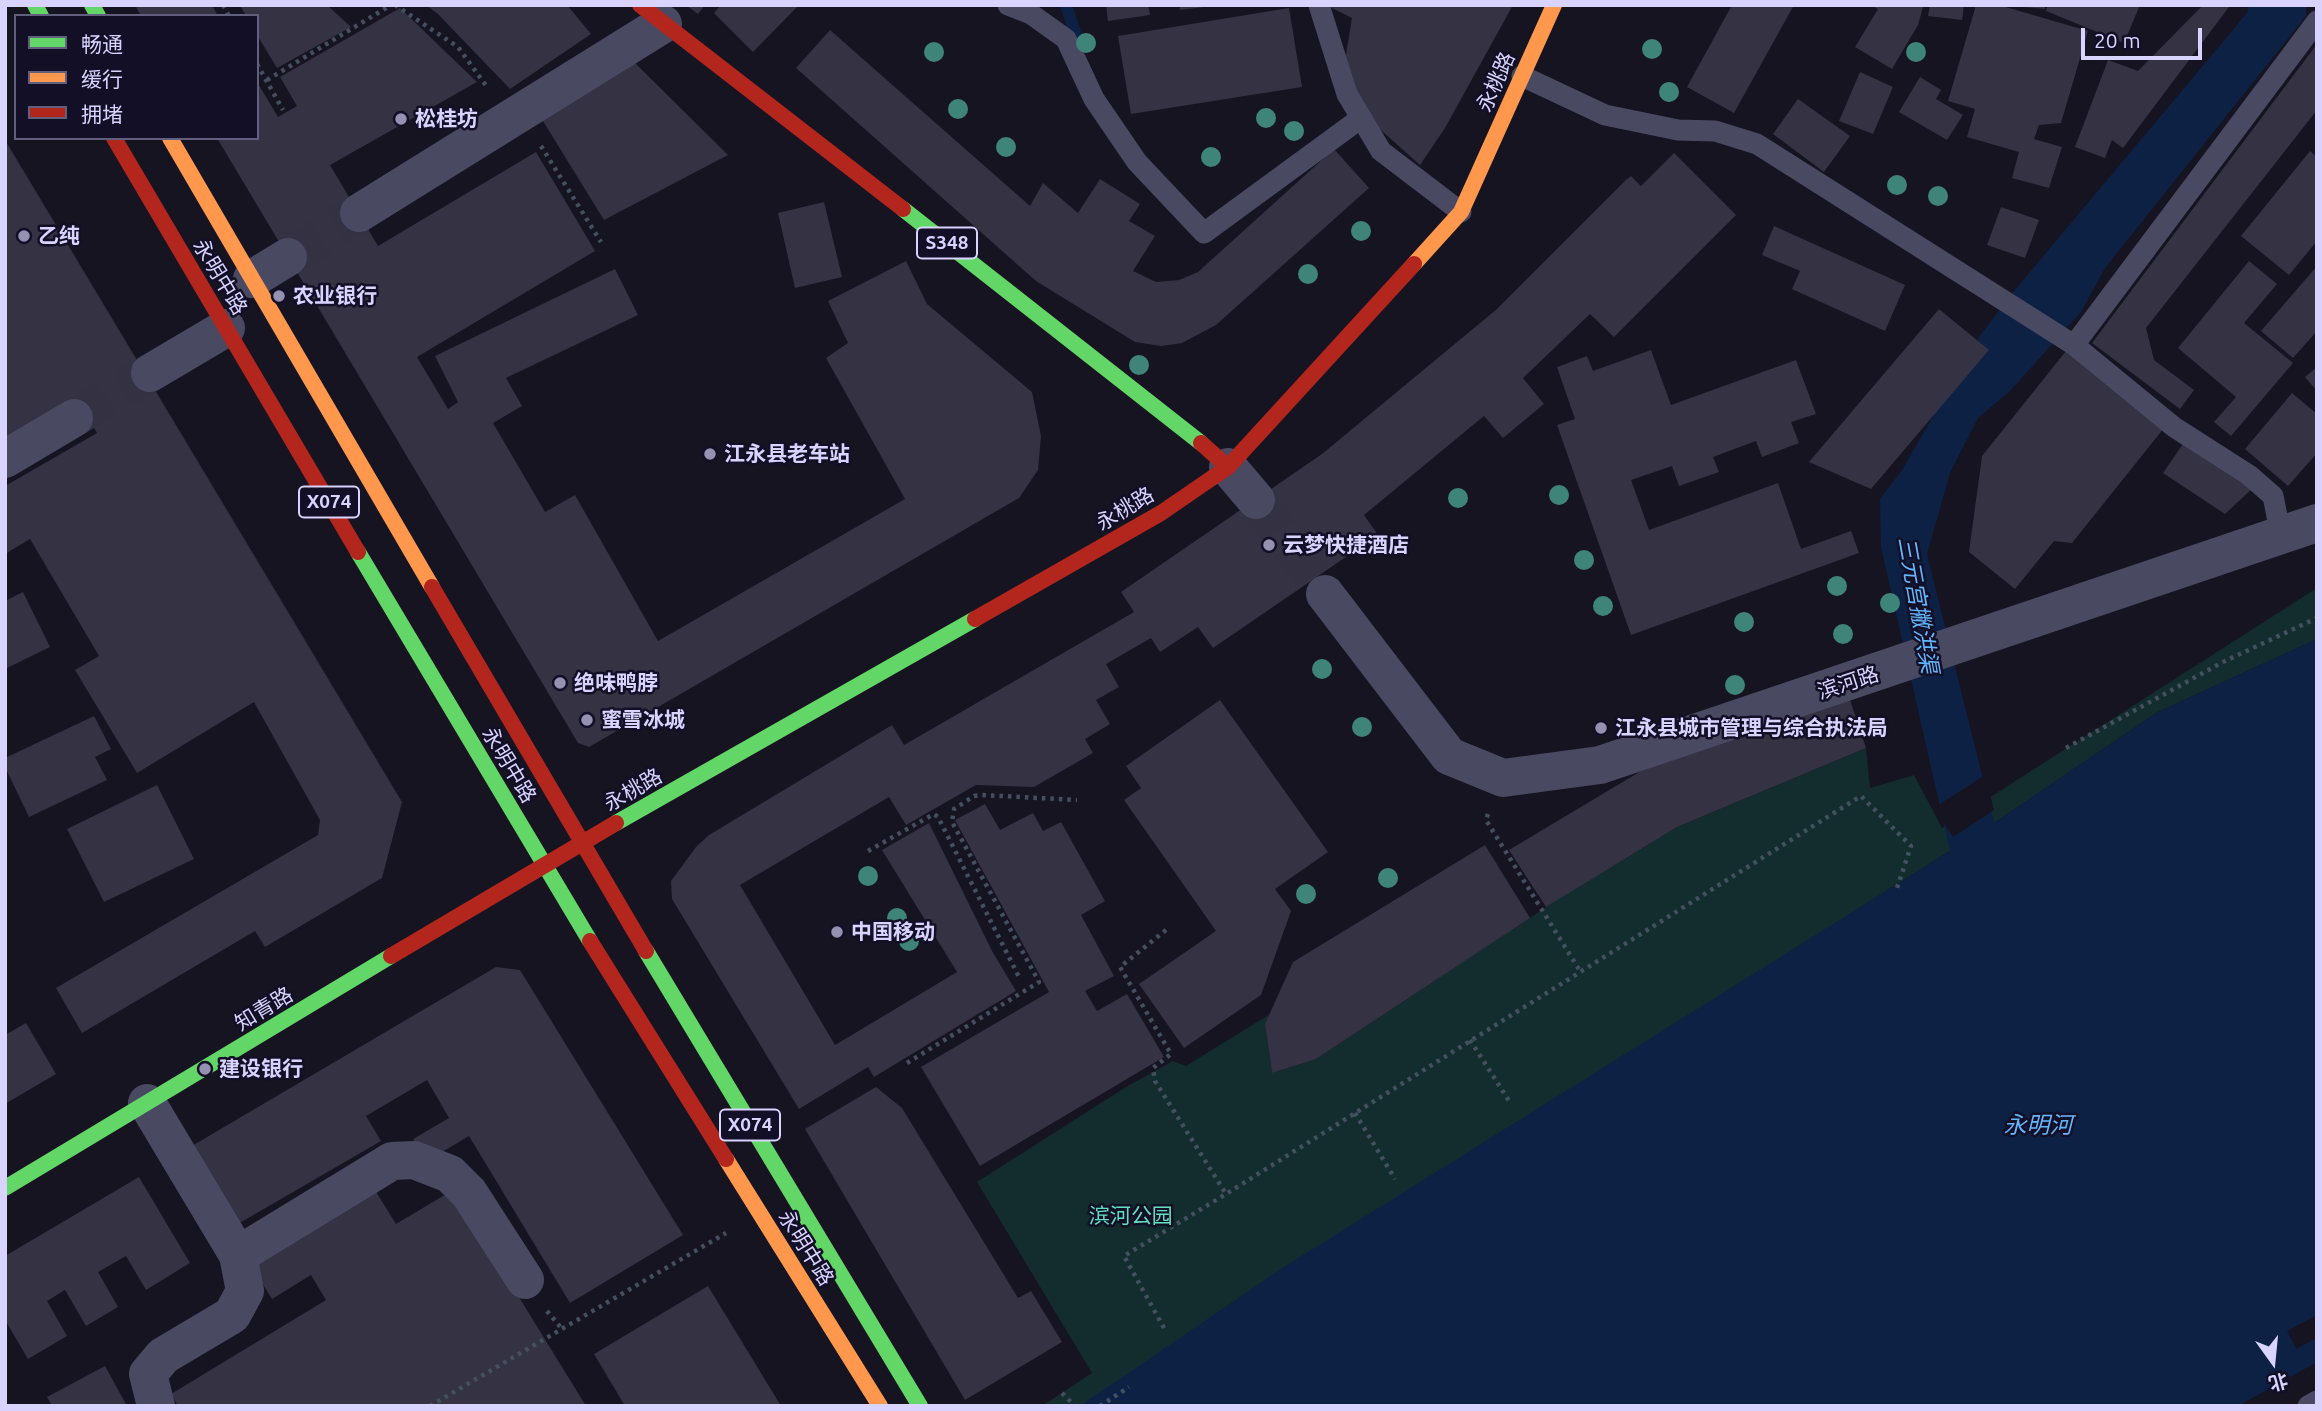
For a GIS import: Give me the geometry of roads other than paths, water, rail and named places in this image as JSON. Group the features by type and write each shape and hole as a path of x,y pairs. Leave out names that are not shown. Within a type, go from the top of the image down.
{"main road":[{"name":"永桃路","path":"543,865 1161,513 1228,467 1461,212 1554,5"},
{"name":"S348","path":"652,14 1194,436 1228,467"},
{"name":"永明中路","path":"115,140 543,865 880,1406"},
{"name":"永明中路","path":"171,140 581,844 920,1406"},
{"name":"知青路","path":"5,1188 543,865"}],"street":[{"path":"359,213 513,117 652,14"},
{"path":"252,279 288,257"},
{"path":"150,373 226,328"},
{"path":"5,459 74,418"},
{"path":"1228,467 1256,500"},
{"name":"滨河路","path":"1325,594 1449,756 1503,778 1600,765 2317,523"},
{"path":"147,1103 237,1255 245,1291 232,1315 163,1356 148,1374 156,1406"},
{"path":"237,1255 392,1161 414,1160 450,1174 469,1193 525,1280"}],"lane":[{"path":"1008,5 1031,14 1066,39 1094,99 1137,162 1204,233 1361,118"},
{"path":"1319,5 1347,94 1381,151 1461,212"},
{"path":"2068,341 2317,21"},
{"path":"1522,76 1605,115 1678,130 1715,131 1757,144 2068,341 2174,427 2249,475 2273,495 2279,526 2271,539"},
{"path":"2308,1406 2317,1401"}],"water":[{"name":"永明河","path":"2247,5 2306,5 2306,16 2105,268 2081,312 2010,391 1978,418 1950,473 1927,554 1994,823 2158,712 2317,639 2317,1362 2238,1406 1080,1406 1284,1267 1950,851 1881,547 1880,499 1902,470 1977,340 2009,297 2232,31 2248,11"}],"waterway":[{"path":"1066,5 1080,48"}],"tunnel":[{"path":"288,257 359,213"},
{"path":"74,418 150,373"},
{"path":"1256,500 1325,594"}],"place":[{"name":"松桂坊","path":"401,119"},
{"name":"乙纯","path":"24,236"},
{"name":"农业银行","path":"279,296"},
{"name":"江永县老车站","path":"710,454"},
{"name":"云梦快捷酒店","path":"1269,545"},
{"name":"绝味鸭脖","path":"560,683"},
{"name":"蜜雪冰城","path":"587,720"},
{"name":"江永县城市管理与综合执法局","path":"1601,728"},
{"name":"中国移动","path":"837,932"},
{"name":"建设银行","path":"205,1069"}],"water label":[{"name":"三元宫撇洪渠","path":"1918,605"}],"park label":[{"name":"滨河公园","path":"1131,1216"}]}
